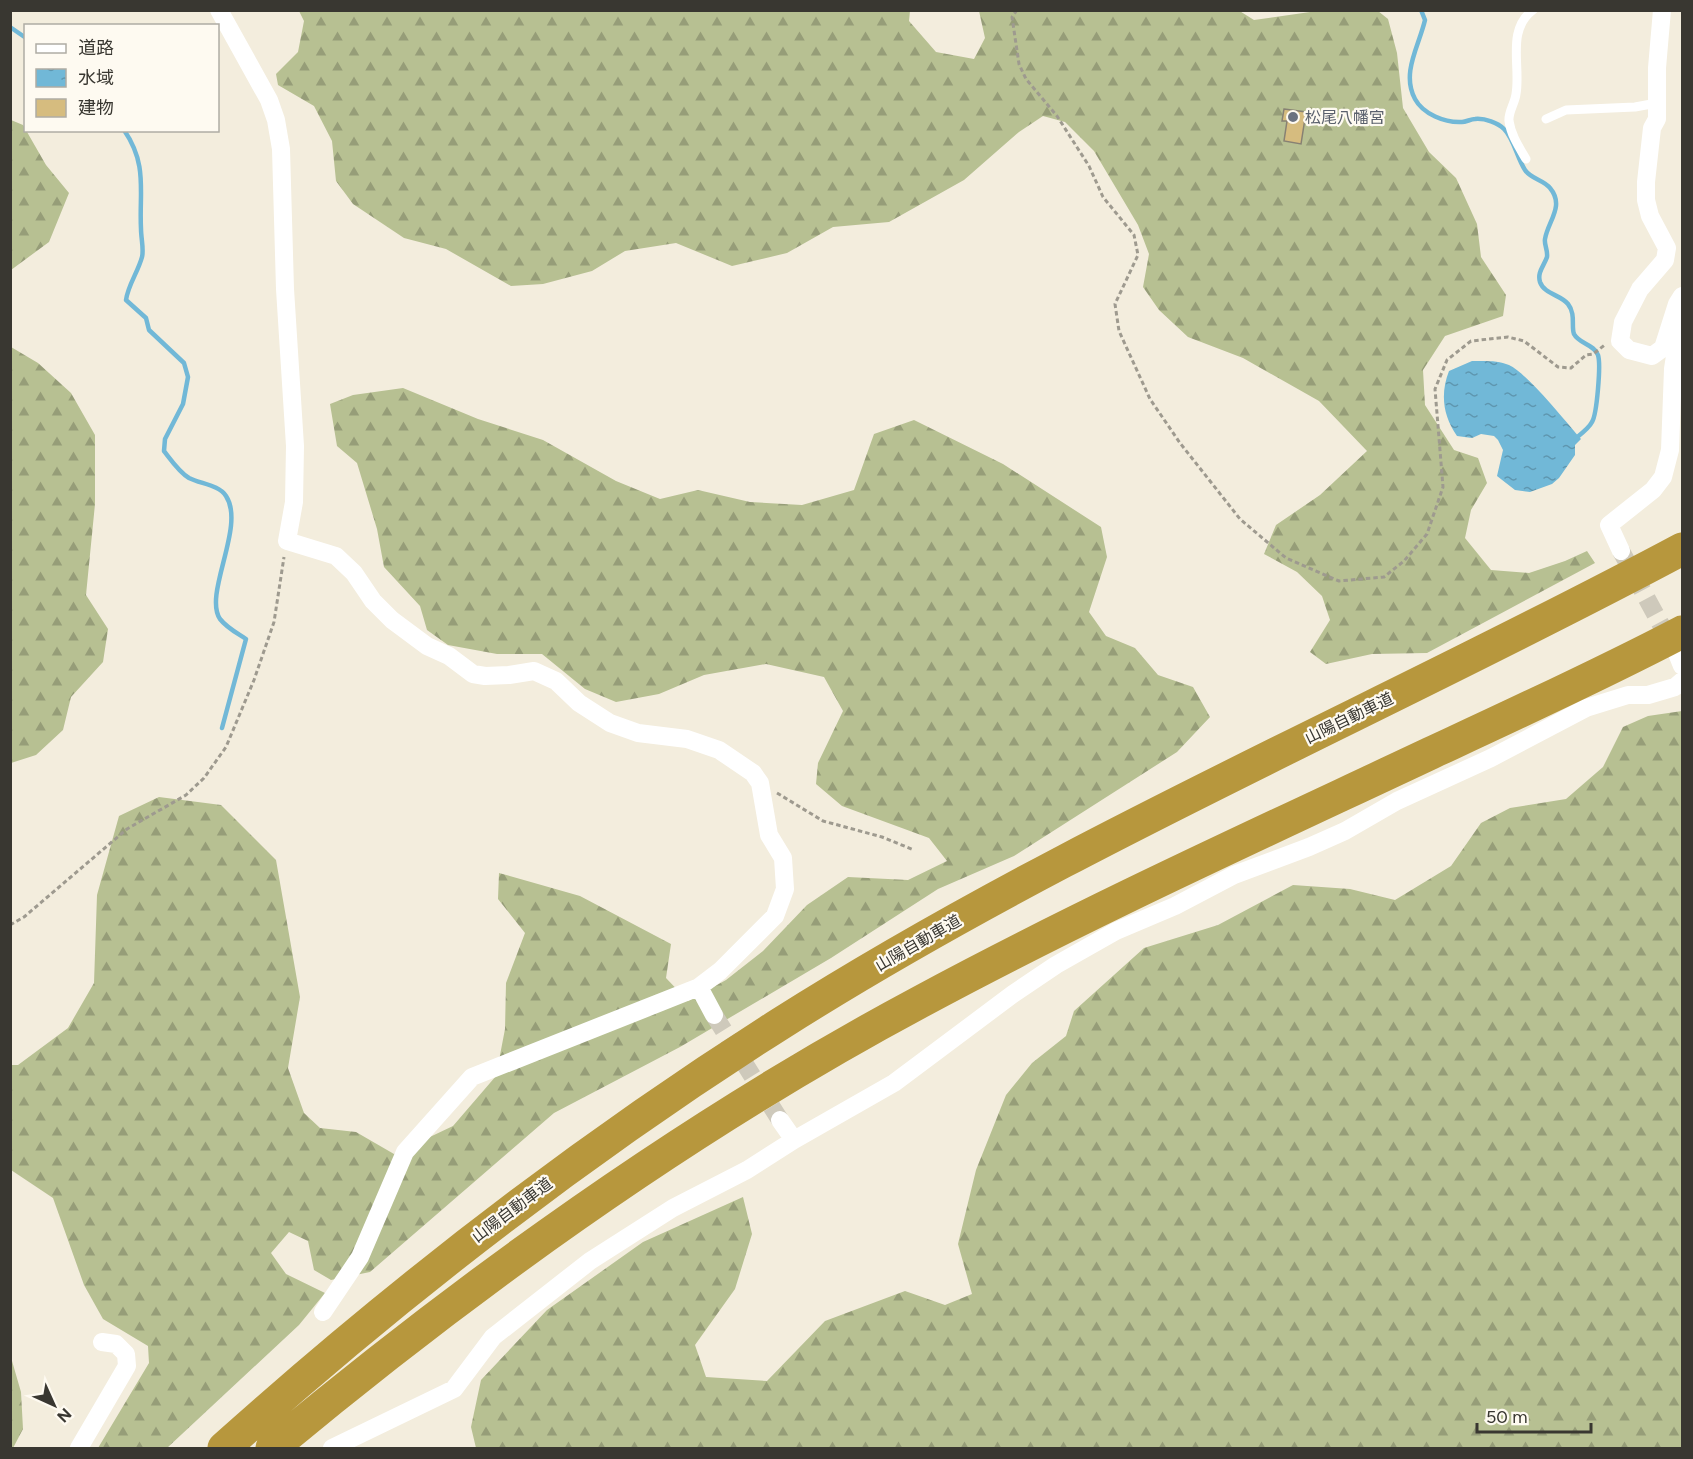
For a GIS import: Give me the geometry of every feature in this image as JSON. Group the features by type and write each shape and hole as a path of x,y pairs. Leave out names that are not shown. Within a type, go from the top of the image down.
{"highway":[{"name":"山陽自動車道","path":"224,1449 337,1350 451,1257 560,1174 669,1097 780,1023 1009,890 1683,549"},
{"path":"272,1449 370,1367 575,1214 697,1133 916,1004 1051,933 1523,710 1681,652"}],"street":[{"path":"219,10 269,100 276,120 281,149 285,289 295,446 294,502 287,541 336,555 354,573 373,601 392,620 427,646 449,656 473,674 509,675 534,671 556,681 579,703 610,723 638,733 687,739 719,750 753,772 760,783 769,835 783,858 785,889 775,916 720,971 699,987 472,1077 405,1152 360,1257 323,1312"},
{"path":"1662,10 1657,68 1657,119 1652,128 1646,200 1650,216 1667,248 1665,260 1640,289 1623,322 1620,341 1629,350 1652,356 1663,348 1677,304 1683,296"},
{"path":"1621,551 1609,525 1653,490 1663,477 1671,450 1673,369 1683,311"},
{"path":"332,1449 454,1389 493,1337 590,1261 673,1208 747,1170 794,1140 894,1083 1013,994 1056,965 1116,931 1175,906 1234,875 1345,831 1397,801 1491,758 1586,708 1628,695 1648,695 1675,687 1683,681"},
{"path":"699,987 714,1015"},
{"path":"780,1120 794,1140"},
{"path":"79,1449 127,1366 126,1354 117,1344 102,1342"}],"lane":[{"path":"1526,159 1513,136 1509,118 1517,91 1516,44 1521,21 1533,10"},
{"path":"1546,119 1566,110 1635,107 1657,103"}],"path":[{"path":"1017,10 1012,17 1012,32 1019,64 1026,79 1057,116 1089,166 1103,197 1134,235 1138,255 1115,304 1119,331 1150,399 1180,443 1240,519 1286,558 1339,581 1384,577 1404,561 1427,534 1443,487 1435,389 1447,360 1471,341 1508,337 1524,341 1558,367 1571,368 1586,355 1602,349"},
{"path":"10,925 24,917 127,829 186,795 204,778 226,747 254,680 274,622 287,541"},
{"path":"760,783 823,821 882,837 914,850"}],"green space":[{"path":"1238,10 1254,20 1311,11 1378,11 1388,19 1397,53 1403,108 1429,152 1456,178 1477,224 1481,257 1506,295 1503,316 1445,336 1423,370 1425,405 1454,450 1478,458 1487,483 1471,510 1465,538 1491,570 1529,573 1587,551 1595,563 1427,653 1372,654 1326,664 1310,652 1330,620 1322,596 1297,572 1264,554 1276,525 1320,495 1367,451 1319,401 1243,358 1188,337 1159,310 1143,287 1149,254 1138,225 1094,151 1065,122 1043,116 1019,132 964,180 889,222 833,227 787,253 732,266 676,243 625,251 592,271 543,284 511,286 446,249 404,238 353,204 336,181 332,141 314,106 278,85 276,74 298,52 304,21 299,11 910,11 909,21 936,52 974,59 985,38 979,11"},
{"path":"11,120 23,125 24,132 27,132 46,165 69,193 49,242 11,270"},
{"path":"11,347 38,363 71,393 95,435 95,504 86,595 108,629 103,662 71,697 63,730 36,755 11,763"},
{"path":"403,388 478,419 543,440 616,481 660,499 698,490 750,502 802,505 854,490 874,434 914,420 1003,464 1101,527 1107,557 1089,612 1106,636 1135,648 1158,675 1193,687 1210,717 1177,752 1014,856 938,889 831,958 680,1047 554,1113 370,1272 331,1280 314,1270 308,1241 289,1232 271,1253 286,1274 325,1293 299,1325 167,1448 98,1448 149,1363 148,1346 103,1319 84,1285 53,1198 11,1170 10,1065 18,1065 68,1028 94,983 97,895 119,816 159,797 221,805 276,860 300,997 288,1068 304,1113 320,1128 356,1132 394,1154 453,1126 496,1076 505,1029 506,983 525,933 498,899 499,873 580,896 671,944 666,978 688,1001 726,980 763,951 807,905 848,877 908,880 947,861 929,838 842,806 816,784 818,763 843,711 824,677 766,664 704,675 659,694 616,702 585,689 542,654 497,654 448,645 427,630 420,606 384,567 377,529 357,463 337,446 330,404 353,395"},
{"path":"1682,711 1682,1448 476,1448 471,1427 481,1380 547,1310 643,1242 743,1197 752,1234 735,1289 695,1345 706,1377 767,1381 825,1321 905,1291 945,1305 972,1294 958,1244 976,1170 1006,1095 1032,1063 1066,1036 1074,1011 1144,948 1218,925 1293,885 1350,889 1395,900 1451,866 1481,823 1510,808 1566,799 1603,767 1623,727 1648,716"},
{"path":"10,1354 21,1392 23,1429 13,1448 10,1448"}],"water":[{"path":"1472,361 1500,362 1517,370 1557,410 1581,439 1575,445 1575,455 1552,484 1530,492 1515,490 1497,476 1503,450 1494,436 1481,434 1472,438 1457,436 1446,413 1444,388 1449,371"}],"building":[{"path":"1284,109 1306,112 1301,144 1284,141 1287,121 1282,121"}],"waterway":[{"path":"1421,10 1425,20 1410,69 1411,89 1415,99 1423,109 1442,119 1455,122 1483,119 1501,127 1510,138 1525,170 1547,185 1554,195 1556,207 1545,239 1547,257 1540,272 1540,282 1545,289 1568,304 1572,312 1574,334 1596,351 1599,360 1594,417 1589,426 1576,438"},
{"path":"10,27 24,37"},
{"path":"125,132 132,143 141,178 143,251 126,300 146,318 149,330 184,363 188,377 183,404 165,439 164,451 175,466 189,478 223,492 231,509 231,524 216,608 220,619 246,639 222,728"}],"tunnel":[{"path":"1621,551 1672,645"},
{"path":"714,1015 780,1120"}],"place":[{"name":"松尾八幡宮","path":"1293,117"}]}
